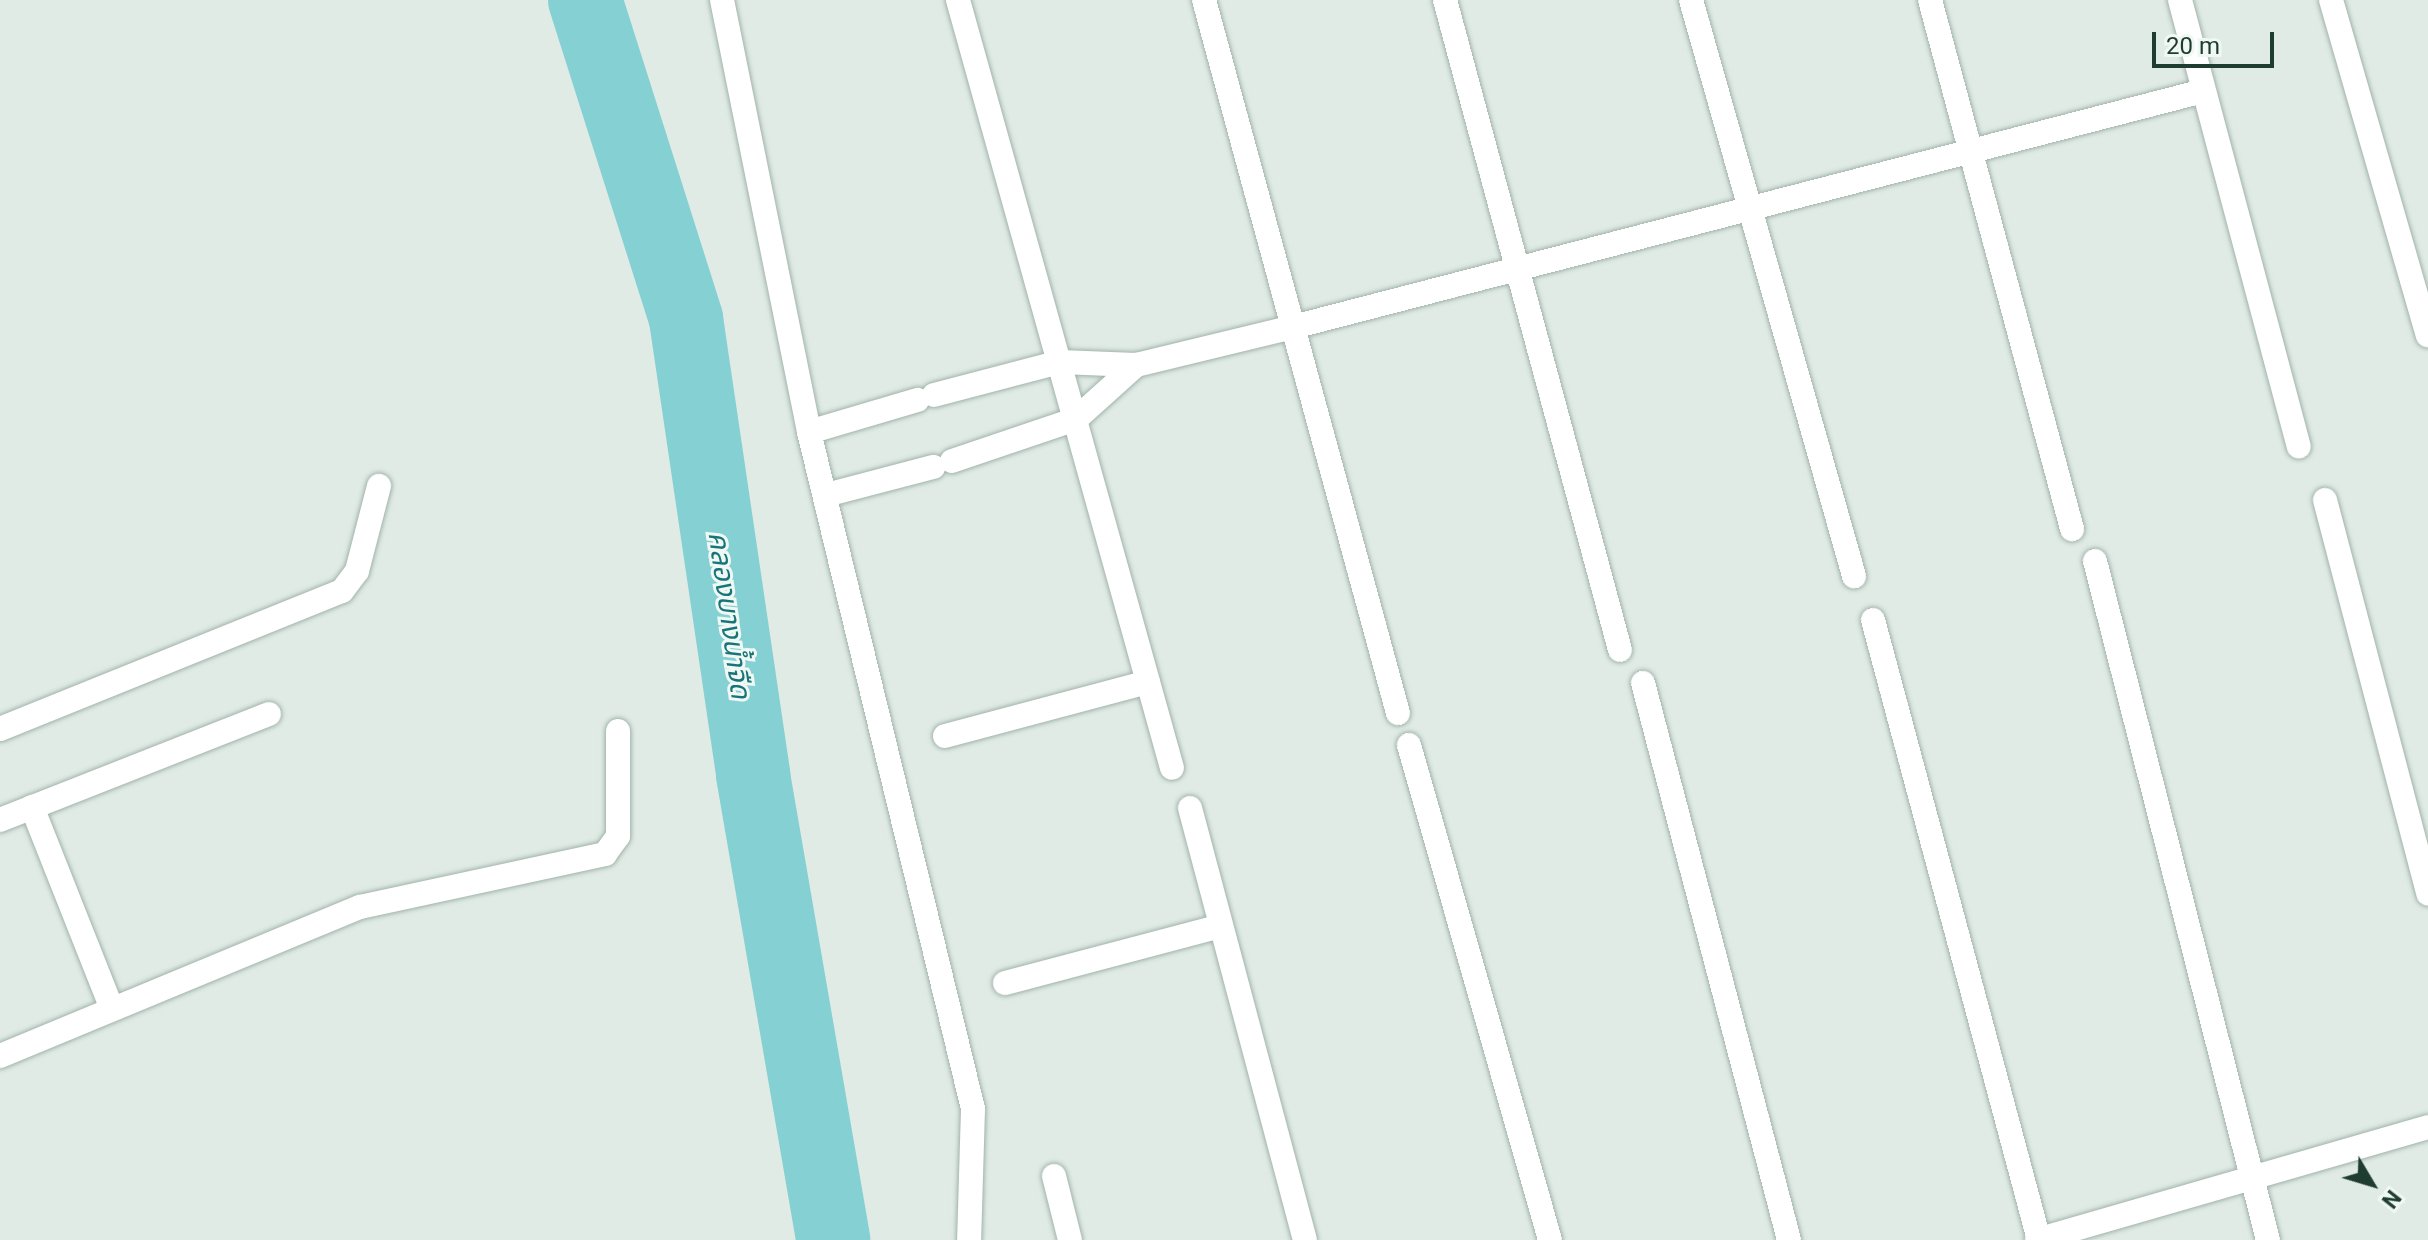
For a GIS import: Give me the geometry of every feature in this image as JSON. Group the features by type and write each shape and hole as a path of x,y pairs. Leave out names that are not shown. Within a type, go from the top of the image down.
{"street":[{"path":"722,0 809,432 973,1109 969,1240"},
{"path":"958,0 1172,768"},
{"path":"1204,0 1297,326 1398,713"},
{"path":"1445,0 1620,650"},
{"path":"1691,0 1747,212 1854,576"},
{"path":"1930,0 2072,529"},
{"path":"2180,0 2299,446"},
{"path":"2331,0 2428,335"},
{"path":"809,432 1060,362 1136,365 1519,273 2203,91"},
{"path":"826,495 942,464 1076,419 1136,365"},
{"path":"0,729 342,591 357,571 379,486"},
{"path":"2325,500 2428,894"},
{"path":"2095,561 2268,1240"},
{"path":"1873,620 2038,1240 2428,1127"},
{"path":"945,736 1148,682"},
{"path":"1643,683 1789,1240"},
{"path":"0,820 269,714"},
{"path":"0,1056 360,907 605,854 618,836 618,731"},
{"path":"1409,745 1550,1240"},
{"path":"32,807 112,1009"},
{"path":"1190,808 1217,927 1305,1240"},
{"path":"1005,983 1217,927"},
{"path":"1054,1176 1070,1240"}],"waterway":[{"name":"คลองบางน้ำจืด","path":"585,0 686,319 753,775 833,1240"}]}
